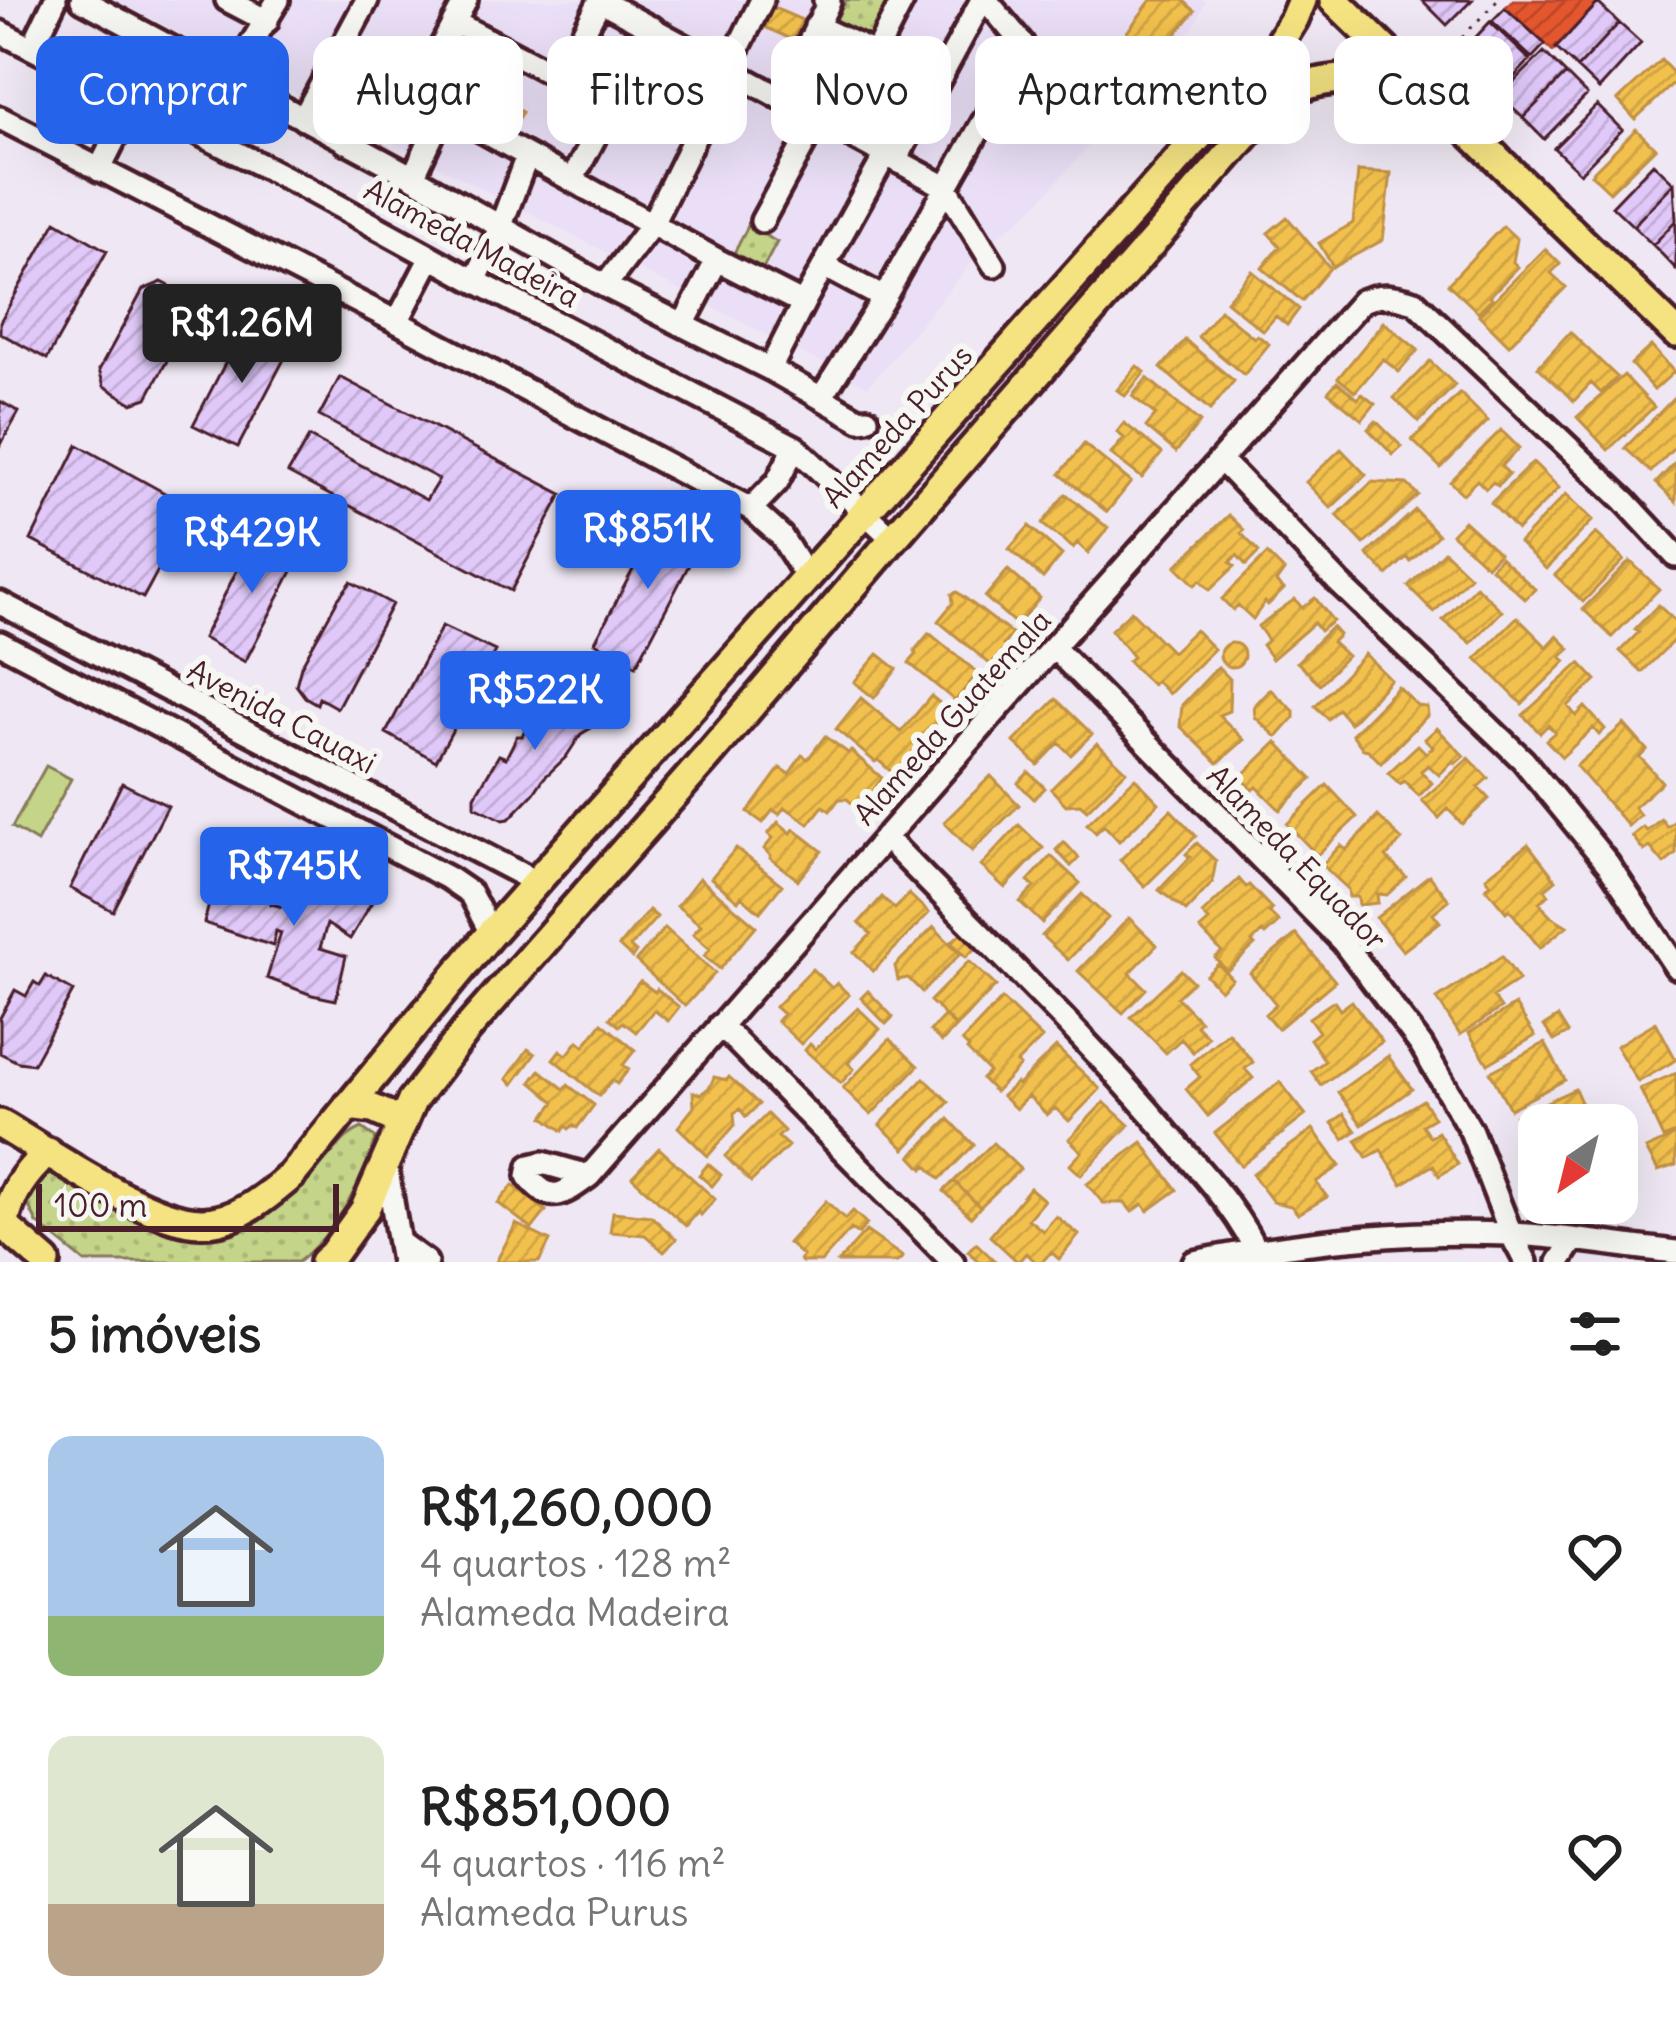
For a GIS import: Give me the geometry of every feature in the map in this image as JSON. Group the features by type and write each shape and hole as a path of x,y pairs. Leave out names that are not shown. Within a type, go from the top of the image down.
{"main road":[{"name":"Alameda Purus","path":"1284,36 1302,0"},
{"path":"1334,0 1372,36"},
{"name":"Alameda Purus","path":"1,1126 167,1216 204,1222 238,1214 292,1176 491,933 1192,144"},
{"path":"324,1262 365,1209 412,1101 468,1028 1238,144"},
{"path":"1483,144 1676,333"},
{"path":"348,1106 373,1109 403,1122"},
{"path":"38,1259 2,1224 17,1186 48,1153"}],"street":[{"path":"32,48 55,0"},
{"path":"82,0 150,36"},
{"path":"124,22 138,0"},
{"path":"227,0 266,21"},
{"path":"257,36 278,0"},
{"path":"349,36 367,0"},
{"path":"447,36 466,0"},
{"path":"581,36 600,0 668,36"},
{"path":"745,36 762,0"},
{"path":"885,36 904,0"},
{"path":"821,398 884,298 1022,55 1022,44 984,0 951,58"},
{"path":"811,36 828,1"},
{"path":"454,22 547,70"},
{"path":"816,26 837,36"},
{"path":"649,36 653,28"},
{"name":"Alameda Madeira","path":"0,32 36,50"},
{"path":"303,119 313,101"},
{"path":"289,111 313,124"},
{"path":"0,118 752,508 781,536 807,578"},
{"path":"99,170 112,144"},
{"name":"Alameda Madeira","path":"220,144 795,447 893,539"},
{"path":"349,144 605,286 860,420 867,419"},
{"path":"413,177 428,144"},
{"path":"507,144 717,260 798,301 805,299"},
{"path":"573,178 591,144"},
{"path":"605,286 652,224 692,144"},
{"path":"761,221 804,144"},
{"path":"867,144 946,187 994,265"},
{"path":"770,369 805,299 899,144"},
{"path":"475,281 527,155"},
{"path":"397,322 431,257"},
{"path":"683,325 717,260"},
{"path":"824,266 884,298"},
{"name":"Alameda Guatemala","path":"590,1176 1362,301 1376,295 1415,302 1625,501 1676,556"},
{"path":"752,508 777,482 795,447"},
{"path":"1222,460 1339,583 1523,760 1608,864 1676,967"},
{"name":"Avenida Cauaxi","path":"0,603 536,882"},
{"path":"0,643 432,869 470,893 491,933"},
{"name":"Alameda Equador","path":"1054,648 1343,942 1421,1045 1472,1131 1522,1246"},
{"path":"182,737 215,714"},
{"path":"208,750 215,714"},
{"path":"885,837 1118,1075 1216,1190 1259,1256"},
{"path":"432,869 447,857 451,838"},
{"path":"719,1025 953,1262"},
{"path":"386,1164 401,1252 426,1262"},
{"path":"1194,1262 1259,1256 1365,1236 1522,1246 1573,1241 1676,1252"},
{"path":"1559,1262 1573,1241"}],"path":[{"path":"1465,36 1497,0"}],"shaded area":[{"path":"115,0 1206,0 1185,36 975,36 975,144 1090,144 1031,211 989,242 868,387 395,144 523,144 523,36 313,36 313,102 289,89 289,36 185,36"}],"green space":[{"path":"846,0 892,4 875,36 856,36 834,24"},
{"path":"748,226 777,242 758,278 730,261"},
{"path":"46,766 71,779 37,842 12,827"},
{"path":"362,1128 376,1138 355,1190 336,1222 298,1262 85,1262 37,1223 26,1200 42,1172 51,1172 144,1225 199,1237 232,1234 272,1212 347,1137"}],"building: Moradias":[{"path":"1151,0 1183,0 1195,11 1174,36 1124,36"},
{"path":"767,5 802,20 795,36 758,24"},
{"path":"1661,60 1676,81 1635,119 1618,100"},
{"path":"1636,129 1655,148 1610,192 1591,174"},
{"path":"1358,171 1391,173 1383,240 1333,267 1319,243 1353,223"},
{"path":"1287,217 1330,268 1302,301 1262,268 1280,246 1268,233"},
{"path":"1503,226 1517,239 1513,262 1518,267 1478,312 1448,284"},
{"path":"1545,249 1560,264 1551,273 1566,287 1509,345 1479,315"},
{"path":"1252,271 1299,309 1287,325 1276,316 1263,331 1226,301"},
{"path":"1220,310 1254,338 1257,335 1269,344 1244,375 1198,337"},
{"path":"1384,322 1418,350 1399,372 1383,359 1355,392 1338,378"},
{"path":"1570,332 1617,377 1601,393 1591,383 1574,401 1538,367"},
{"path":"1185,340 1234,381 1210,410 1161,368"},
{"path":"1651,346 1674,372 1654,390 1631,364"},
{"path":"1430,361 1455,385 1419,422 1394,398"},
{"path":"1137,366 1145,372 1125,396 1117,390"},
{"path":"1624,375 1654,407 1608,450 1577,417"},
{"path":"1147,378 1200,422 1176,452 1146,427 1156,415 1132,396"},
{"path":"1337,382 1358,399 1362,394 1375,404 1362,420 1328,392"},
{"path":"1460,393 1488,421 1441,468 1412,440"},
{"path":"1676,396 1676,446 1651,472 1625,448"},
{"path":"1376,421 1402,447 1393,455 1368,429"},
{"path":"1124,423 1162,453 1142,478 1111,454 1124,438 1117,432"},
{"path":"1501,430 1519,448 1501,466 1509,474 1498,486 1493,482 1486,489 1477,480 1463,494 1450,482"},
{"path":"1084,444 1131,482 1107,512 1060,474"},
{"path":"1341,449 1366,475 1331,508 1306,482"},
{"path":"1533,462 1559,488 1517,530 1491,503"},
{"path":"1676,462 1676,502 1656,483"},
{"path":"1372,482 1407,484 1418,495 1364,544 1337,515"},
{"path":"1066,494 1108,528 1088,553 1077,543 1073,548 1042,524"},
{"path":"1566,494 1593,520 1546,569 1519,543"},
{"path":"1415,510 1438,535 1387,575 1367,554"},
{"path":"1229,515 1259,552 1246,565 1237,555 1230,562 1235,566 1210,590 1200,580 1195,585 1176,566"},
{"path":"1464,521 1499,553 1487,566 1452,534"},
{"path":"1029,526 1062,555 1043,578 1009,549"},
{"path":"1596,533 1624,560 1583,602 1555,575"},
{"path":"1444,551 1470,576 1434,612 1408,586"},
{"path":"1267,554 1284,571 1276,582 1284,589 1268,605 1265,602 1253,619 1238,605 1233,610 1222,599"},
{"path":"1500,557 1535,589 1525,599 1491,568"},
{"path":"1630,561 1659,589 1612,637 1583,609"},
{"path":"1008,570 1040,598 1017,625 985,597"},
{"path":"1476,586 1502,611 1471,643 1443,620"},
{"path":"957,592 1012,634 991,665 938,621"},
{"path":"1315,598 1333,621 1320,631 1314,623 1272,659 1262,645 1268,640 1258,626 1295,599 1302,608"},
{"path":"1658,605 1676,622 1676,638 1642,672 1620,651"},
{"path":"1131,611 1172,652 1195,630 1214,649 1169,694 1156,681 1152,685 1128,661 1133,657 1111,630"},
{"path":"1517,617 1547,647 1557,636 1570,649 1561,657 1566,661 1522,704 1476,658"},
{"path":"1332,627 1339,635 1332,642 1347,656 1320,684 1297,662"},
{"path":"929,633 978,673 955,701 909,663"},
{"path":"1232,643 1244,655 1232,667 1220,655"},
{"path":"878,654 897,669 874,698 854,682"},
{"path":"1365,654 1391,680 1350,723 1338,709 1328,719 1315,706"},
{"path":"1580,663 1596,680 1568,706 1576,716 1585,707 1605,729 1599,735 1593,728 1562,757 1546,740 1555,732 1548,725 1540,733 1523,715"},
{"path":"1218,667 1230,679 1229,711 1219,715 1244,740 1218,763 1180,726 1182,705"},
{"path":"1398,687 1418,706 1427,707 1428,715 1381,763 1352,734"},
{"path":"1270,689 1294,711 1294,718 1277,737 1255,717 1254,706"},
{"path":"931,696 948,710 894,774 836,729 861,698 901,732"},
{"path":"1056,699 1092,734 1071,755 1059,743 1038,765 1014,742"},
{"path":"1624,724 1647,750 1640,757 1662,782 1634,807 1640,815 1628,826 1576,766"},
{"path":"1437,728 1464,756 1439,775 1428,765 1421,771 1432,783 1419,796 1388,773 1418,745 1426,753 1433,747 1425,739"},
{"path":"825,736 882,778 860,810 847,799 839,799 830,811 823,806 809,824 785,807 779,814 773,810 763,823 748,812 780,768 789,774 802,755 808,759"},
{"path":"1277,742 1312,779 1280,810 1241,777"},
{"path":"1097,743 1126,771 1087,810 1080,804 1066,805 1051,789"},
{"path":"1469,758 1488,778 1478,787 1489,799 1462,824 1448,809 1439,818 1422,800"},
{"path":"1029,772 1045,788 1034,799 1018,783"},
{"path":"991,776 1019,805 972,851 944,822"},
{"path":"1135,778 1159,803 1119,841 1104,825 1096,833 1087,824"},
{"path":"1327,785 1357,817 1317,855 1287,824"},
{"path":"1171,810 1196,836 1145,886 1120,860"},
{"path":"1378,816 1402,840 1386,857 1406,877 1387,895 1377,894 1378,903 1359,905 1358,897 1349,897 1348,889 1322,865 1341,845 1346,850"},
{"path":"1661,819 1667,827 1676,820 1676,854 1664,864 1632,836"},
{"path":"778,822 822,851 798,880 764,849"},
{"path":"1019,825 1043,848 1005,888 981,866"},
{"path":"1064,842 1079,858 1071,866 1056,850"},
{"path":"1197,843 1216,861 1212,883 1186,911 1159,890"},
{"path":"1528,844 1556,880 1545,889 1549,895 1539,902 1567,926 1540,948 1486,888 1491,884 1486,877"},
{"path":"736,848 782,885 760,912 711,878"},
{"path":"1051,856 1080,883 1042,923 1020,902 1034,887 1028,881"},
{"path":"1429,875 1449,900 1433,913 1440,922 1403,951 1376,918"},
{"path":"699,878 756,926 720,969 704,956 710,949 693,934 701,925 677,906"},
{"path":"1239,879 1272,909 1269,912 1279,922 1265,935 1262,932 1227,971 1215,958 1222,952 1200,929 1209,921 1202,914"},
{"path":"909,894 929,913 873,971 854,952 871,934 859,923 882,897 895,909"},
{"path":"1082,894 1108,918 1068,960 1042,936"},
{"path":"649,910 657,917 630,947 636,952 632,958 619,946"},
{"path":"1129,918 1157,945 1130,973 1146,989 1123,1013 1078,971"},
{"path":"934,927 960,954 922,992 908,978 898,980 895,966"},
{"path":"665,928 715,973 685,1006 636,961"},
{"path":"965,930 979,945 966,957 951,942"},
{"path":"1296,934 1335,981 1278,1029 1265,1014 1276,1004 1250,973"},
{"path":"1502,956 1519,980 1493,997 1501,1008 1460,1035 1437,999"},
{"path":"969,961 996,986 956,1026 930,1001"},
{"path":"1218,964 1232,979 1220,990 1206,975"},
{"path":"812,969 832,988 837,983 849,995 801,1044 777,1021 783,1014 775,1007"},
{"path":"1181,970 1193,982 1177,997 1208,1037 1193,1052 1181,1039 1166,1053 1131,1017"},
{"path":"640,981 679,1007 668,1021 654,1010 636,1032 610,1018"},
{"path":"868,991 893,1017 886,1024 861,998"},
{"path":"1002,999 1042,1038 995,1092 982,1079 989,1072 962,1041"},
{"path":"1334,1001 1340,1010 1352,1001 1382,1042 1321,1085 1311,1071 1325,1061 1310,1039 1319,1032 1309,1018"},
{"path":"1515,1005 1535,1036 1488,1064 1469,1033"},
{"path":"858,1008 880,1029 848,1063 854,1069 841,1083 805,1050 810,1044 815,1049"},
{"path":"944,1016 956,1027 942,1042 930,1031"},
{"path":"1558,1017 1568,1033 1554,1041 1544,1026"},
{"path":"1656,1022 1676,1060 1638,1082 1616,1046"},
{"path":"602,1023 635,1050 623,1065 629,1069 599,1096 553,1059 560,1050 567,1055 578,1041 584,1046"},
{"path":"1228,1032 1253,1062 1245,1069 1253,1078 1208,1116 1186,1089 1200,1077 1190,1064"},
{"path":"890,1039 918,1066 871,1115 843,1088"},
{"path":"1545,1043 1565,1080 1510,1109 1490,1072"},
{"path":"1056,1047 1100,1089 1069,1121 1055,1108 1047,1115 1028,1096 1016,1109 1002,1096"},
{"path":"528,1049 535,1054 513,1084 507,1079"},
{"path":"1388,1056 1412,1089 1362,1125 1338,1092"},
{"path":"540,1070 594,1105 577,1128 566,1126 563,1131 544,1117 555,1102 531,1082"},
{"path":"1676,1073 1676,1133 1663,1138 1640,1089"},
{"path":"714,1077 729,1077 759,1104 746,1117 740,1109 734,1113 735,1125 708,1156 678,1127 694,1107 693,1092 701,1094"},
{"path":"924,1078 949,1102 905,1149 880,1125"},
{"path":"1280,1082 1306,1115 1241,1166 1215,1133"},
{"path":"1575,1089 1582,1104 1542,1104"},
{"path":"1423,1100 1434,1118 1422,1125 1430,1137 1438,1132 1458,1164 1439,1176 1433,1165 1402,1184 1381,1150 1367,1158 1356,1140"},
{"path":"1104,1102 1129,1125 1081,1175 1070,1165 1082,1152 1069,1139"},
{"path":"767,1114 784,1131 778,1137 788,1146 751,1182 725,1156"},
{"path":"1344,1114 1356,1131 1344,1139 1332,1123"},
{"path":"949,1119 974,1145 940,1179 911,1156"},
{"path":"1313,1129 1340,1166 1316,1182 1327,1197 1298,1214 1291,1206 1273,1202 1252,1174"},
{"path":"1676,1135 1676,1165 1658,1171 1646,1149"},
{"path":"1142,1142 1177,1190 1148,1211 1143,1204 1132,1212 1125,1203 1103,1203 1087,1184"},
{"path":"993,1143 1020,1169 980,1207 954,1181"},
{"path":"659,1148 715,1199 686,1226 632,1177"},
{"path":"708,1164 721,1175 712,1186 699,1175"},
{"path":"954,1181 980,1207 971,1217 944,1191"},
{"path":"513,1185 546,1211 532,1229 498,1203"},
{"path":"1030,1188 1044,1200 1028,1219 1043,1231 1056,1216 1079,1235 1059,1259 1051,1252 1036,1262 1026,1253 1018,1262 990,1236"},
{"path":"826,1201 845,1219 853,1211 867,1224 858,1234 851,1229 821,1262 802,1262 803,1256 788,1243"},
{"path":"613,1212 651,1216 676,1239 664,1252 645,1235 610,1232"},
{"path":"516,1224 550,1241 539,1262 496,1262"},
{"path":"866,1231 903,1257 897,1262 838,1262"},
{"path":"976,1243 995,1261 979,1262 968,1251"}],"building: Comércio":[{"path":"1513,0 1598,3 1553,51 1506,7"}],"building: Outros":[{"path":"1422,0 1472,0 1447,25"},
{"path":"1598,3 1619,23 1577,68 1556,48"},
{"path":"1505,8 1545,44 1532,58 1492,21"},
{"path":"1490,22 1505,36 1477,36"},
{"path":"1619,23 1641,43 1599,89 1577,68"},
{"path":"1513,44 1530,60 1513,78"},
{"path":"1544,52 1566,74 1523,118 1513,108 1513,83"},
{"path":"1566,74 1587,95 1544,139 1523,118"},
{"path":"1597,105 1622,130 1580,173 1554,148"},
{"path":"1653,163 1674,183 1633,226 1612,206"},
{"path":"1674,183 1676,220 1653,245 1633,226"},
{"path":"1676,220 1676,269 1653,245"},
{"path":"56,221 107,251 47,359 0,333 0,322"},
{"path":"162,282 181,292 192,314 147,398 132,403 104,386 99,370 143,290"},
{"path":"245,325 290,348 238,447 193,425"},
{"path":"340,377 562,494 511,591 288,473 309,437 426,500 439,479 319,416"},
{"path":"0,401 19,412 0,446"},
{"path":"78,445 192,508 143,598 31,540"},
{"path":"660,518 702,540 636,666 595,642"},
{"path":"256,532 301,554 245,662 203,638"},
{"path":"351,582 392,604 337,708 319,698 317,704 296,685 301,666"},
{"path":"442,626 495,651 436,761 386,733"},
{"path":"546,683 602,713 534,793 503,820 475,806 475,796 499,755 506,758 528,723 539,723 548,706 539,701 537,693"},
{"path":"122,783 168,806 113,911 70,888"},
{"path":"312,868 373,900 350,939 327,924 320,948 346,956 336,1000 267,978 281,933 276,931 273,946 204,923 211,897 217,899 220,880 273,893 271,904 292,909"},
{"path":"46,976 73,991 33,1064 18,1062 0,1053 0,1018 15,990 26,996 34,982 40,986"}]}
